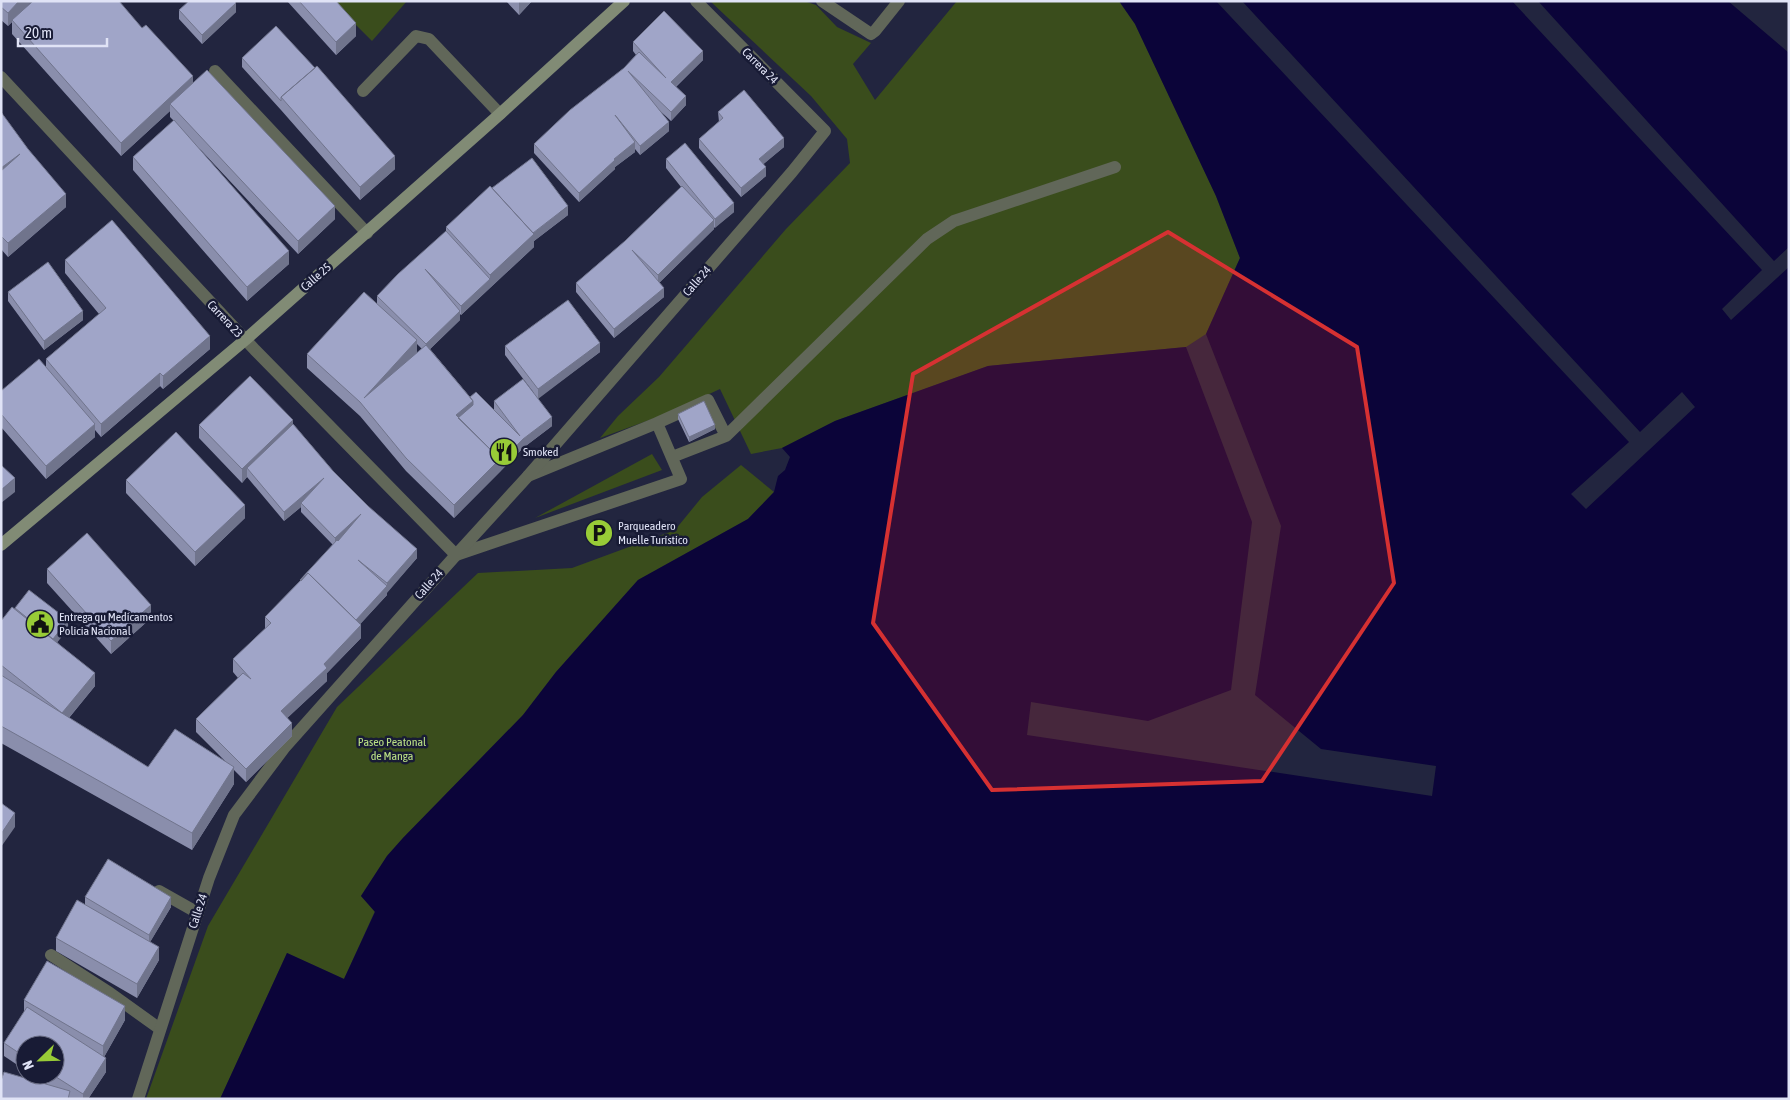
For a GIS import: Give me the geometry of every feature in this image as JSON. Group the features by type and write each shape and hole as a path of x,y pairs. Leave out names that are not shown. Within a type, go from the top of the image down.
{"main road":[{"name":"Calle 25","path":"1,544 245,340 367,233 624,1"}],"street":[{"name":"Carrera 24","path":"696,1 825,131"},
{"path":"822,1 871,34 899,1"},
{"path":"363,91 416,36 429,39 500,114"},
{"path":"215,71 367,233"},
{"name":"Carrera 23","path":"1,77 245,340 456,555"},
{"name":"Calle 24","path":"138,1099 209,878 234,815 285,747 528,476 825,131"},
{"path":"672,457 726,436 927,239 954,221 1115,167"},
{"path":"528,476 708,400 726,436"},
{"path":"456,555 682,479 657,423"},
{"path":"160,891 198,913"},
{"path":"51,955 110,993 160,1029"}],"highlighted area":[{"path":"1168,232 1357,347 1394,583 1262,781 992,790 873,623 913,374"}],"green space":[{"path":"332,1 407,1 372,41"},
{"path":"710,1 804,1 816,5 837,27 871,43 853,64 875,100 957,1 1119,1 1135,24 1216,196 1240,258 1206,334 1186,347 988,366 835,421 782,448 751,454 720,389 666,414 600,438 618,416 659,377 786,229 850,163 847,139 811,96"},
{"path":"652,454 662,470 535,518"},
{"name":"Paseo Peatonal de Manga","path":"741,465 774,492 748,519 638,580 556,672 523,715 387,856 361,896 375,911 344,979 287,953 220,1099 146,1099 208,926 337,707 478,573 572,568 675,530 702,497"}],"shaded area":[{"path":"1119,1 1216,1 1629,442 1571,494 1586,509 1695,407 1682,392 1640,432 1242,1 1512,1 1762,270 1722,309 1731,320 1789,267 1789,1099 220,1099 287,953 344,979 375,912 361,896 387,856 523,715 556,672 638,580 748,519 774,492 778,476 785,470 790,457 782,448 835,421 988,366 1186,347 1252,522 1231,690 1148,721 1031,702 1027,735 1432,796 1436,766 1321,749 1255,695 1281,526 1206,334 1240,258 1216,196 1135,24"},
{"path":"1538,1 1728,1 1789,53 1789,247 1774,261"}],"building":[{"path":"1,1 19,1 8,13 1,7"},
{"path":"33,1 119,1 142,28 146,25 193,76 121,143 12,20"},
{"path":"189,1 234,1 236,3 202,35 179,10"},
{"path":"299,1 336,1 356,23 336,42"},
{"path":"664,11 703,51 671,82 686,96 671,112 628,71 669,122 640,146 615,115 635,142 614,159 579,193 534,144 570,110 624,68 639,52 666,78 633,42"},
{"path":"276,26 315,68 281,97 281,101 242,58"},
{"path":"317,66 395,156 360,187 281,97"},
{"path":"207,70 335,206 298,241 170,104"},
{"path":"744,90 784,138 759,159 766,167 741,188 699,139 723,118 718,112"},
{"path":"1,112 28,149 66,194 8,243 1,236 1,171 20,154 1,168"},
{"path":"174,120 289,251 247,287 133,157"},
{"path":"685,143 734,203 715,219 666,159"},
{"path":"532,158 568,206 533,233 492,188"},
{"path":"490,186 534,234 490,275 446,227"},
{"path":"682,186 714,220 658,275 632,250 664,288 614,329 576,283 625,241"},
{"path":"112,220 210,336 163,376 160,373 101,424 46,359 106,308 65,260"},
{"path":"446,231 490,279 461,306 425,269 460,311 426,344 377,296 398,274"},
{"path":"48,262 83,311 44,341 8,292"},
{"path":"364,292 417,340 364,398 426,345 473,401 456,415 500,459 454,505 406,458 360,402 307,354"},
{"path":"568,300 600,343 538,389 505,346"},
{"path":"39,359 95,424 46,466 1,414 1,391"},
{"path":"250,376 293,420 242,469 199,425"},
{"path":"523,379 552,417 523,439 500,463 500,459 458,418 473,405 470,397 476,392 520,436 494,401"},
{"path":"704,401 715,425 689,437 678,414"},
{"path":"293,424 333,471 368,506 417,549 387,583 358,560 387,586 356,620 308,573 300,580 361,514 335,538 301,503 324,478 284,512 247,468"},
{"path":"176,432 245,505 195,552 126,480"},
{"path":"1,465 15,478 1,490"},
{"path":"87,533 151,605 111,641 47,569"},
{"path":"308,573 361,625 324,664 327,668 281,711 292,723 246,769 196,719 243,673 251,679 233,659 271,623 265,617"},
{"path":"29,590 68,620 53,639 15,608"},
{"path":"12,607 95,673 62,713 1,665 1,621"},
{"path":"1,675 148,767 175,729 234,767 192,833 1,726"},
{"path":"1,803 15,813 1,834"},
{"path":"108,859 171,897 149,935 85,897"},
{"path":"77,900 159,947 137,984 56,938"},
{"path":"47,961 125,1006 103,1046 24,1000"},
{"path":"27,1007 106,1058 83,1094 65,1083 65,1035 15,1035 15,1050 4,1043"},
{"path":"4,1072 15,1075 15,1085 49,1085 70,1091 68,1099 1,1099 1,1081"}],"place":[{"name":"Smoked","path":"504,452"},
{"name":"Parqueadero Muelle Turístico","path":"599,533"},
{"name":"Entrega qu Medicamentos Policia Nacional","path":"40,624"}]}
